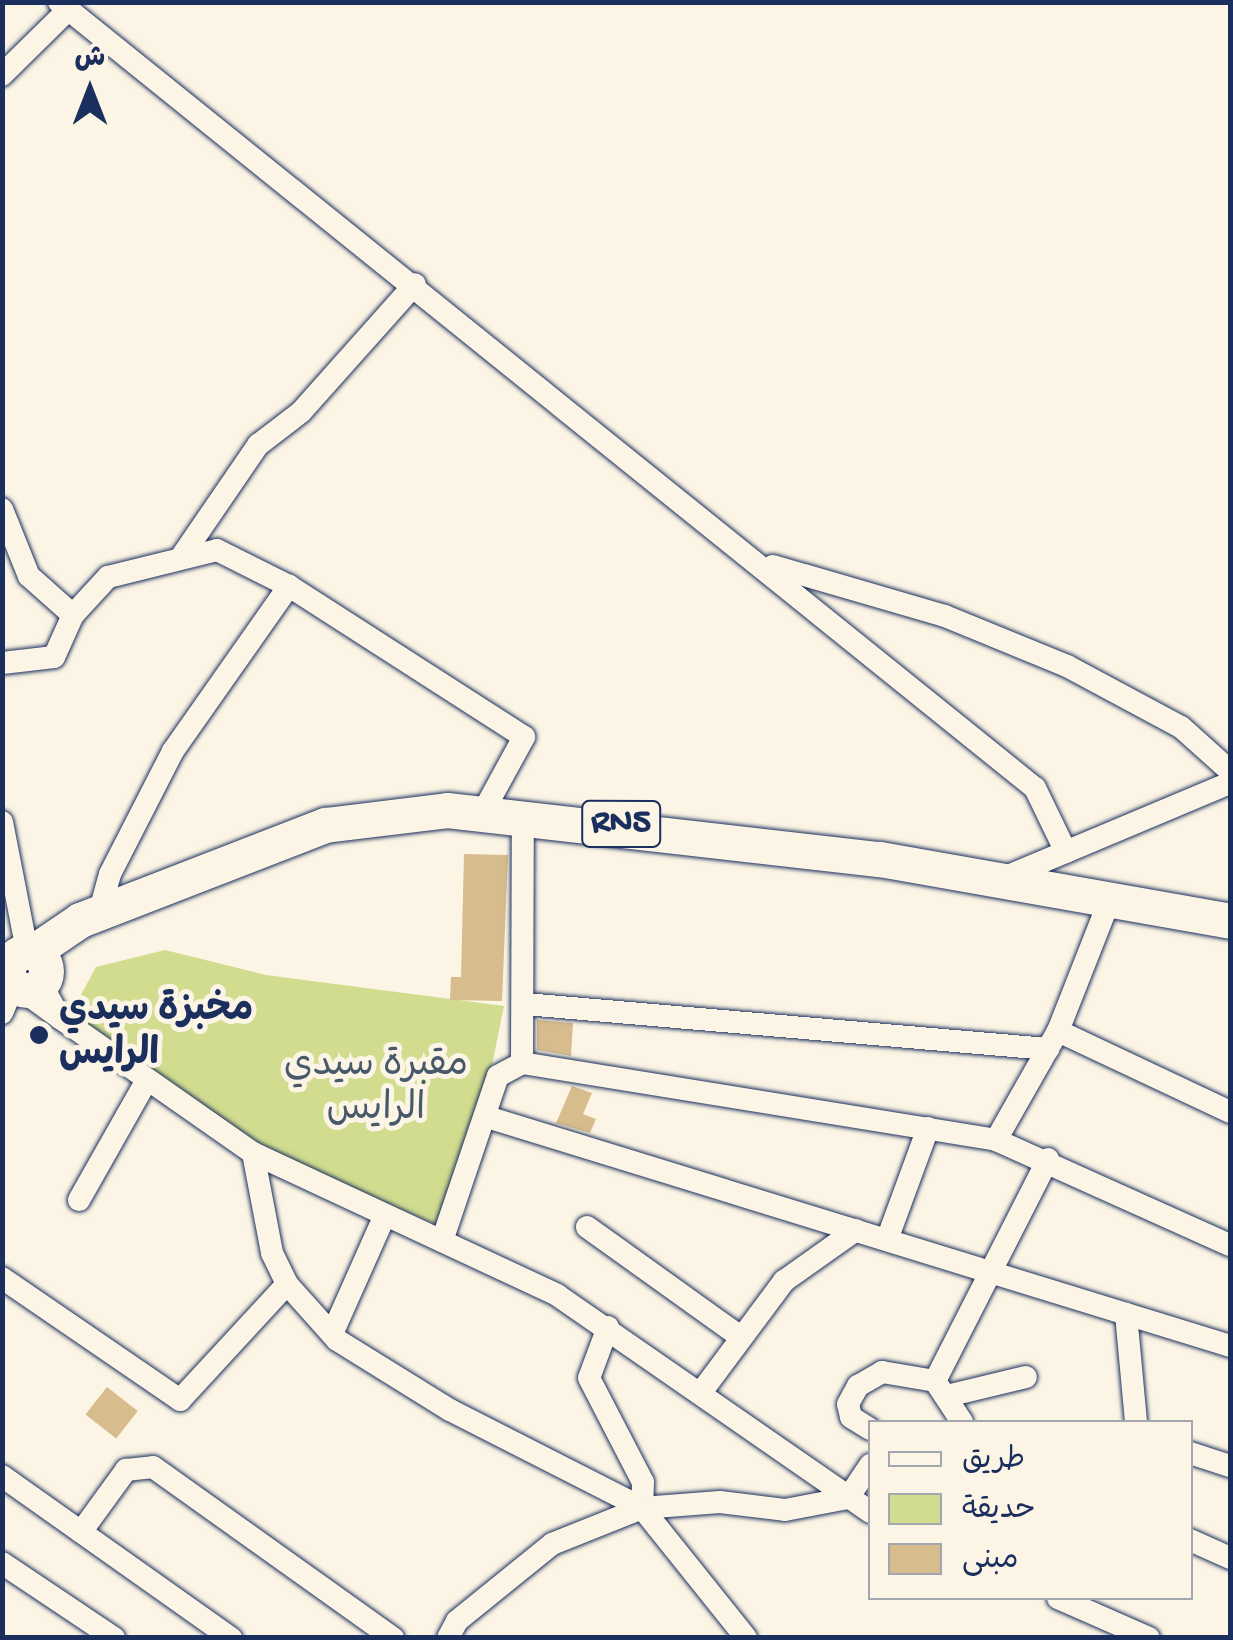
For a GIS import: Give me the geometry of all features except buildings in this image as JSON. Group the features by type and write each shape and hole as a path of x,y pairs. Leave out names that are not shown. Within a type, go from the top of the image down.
{"main road":[{"name":"RN5","path":"20,971 98,914 358,816 484,810 1006,877 1230,920"},
{"name":"RN5","path":"20,971 99,934 345,839 439,829 523,832 1104,914 1230,944"}],"street":[{"path":"2,74 64,6 762,563 1036,788 1066,852"},
{"path":"182,556 258,444 301,412 415,284"},
{"path":"2,510 9,553 73,615"},
{"path":"2,663 54,657 73,615 108,578 217,550 289,586 524,737 484,810"},
{"path":"762,563 945,616 1067,666 1181,728 1230,771"},
{"path":"98,914 110,874 174,752 289,586"},
{"path":"1006,877 1230,782"},
{"path":"2,822 20,971 60,1018 253,1154 442,1240 608,1327 868,1511"},
{"path":"522,1063 523,832"},
{"path":"996,1140 1052,1040 1104,914"},
{"path":"525,1004 1052,1040 1230,1112"},
{"path":"442,1240 498,1076 522,1063 996,1140 1048,1159 1230,1245"},
{"path":"80,1200 147,1080"},
{"path":"487,1117 992,1268 1230,1346"},
{"path":"888,1237 928,1128"},
{"path":"253,1154 259,1200 286,1284 332,1334 450,1410 642,1508 746,1638"},
{"path":"943,1388 992,1268 1048,1159"},
{"path":"332,1334 385,1215"},
{"path":"587,1227 738,1335"},
{"path":"702,1392 738,1335 784,1281 856,1230"},
{"path":"2,1278 180,1400 286,1284"},
{"path":"1126,1314 1136,1420"},
{"path":"608,1327 589,1378 643,1482 642,1508"},
{"path":"868,1428 846,1412 869,1376 902,1372 943,1388 1026,1376"},
{"path":"943,1388 961,1420"},
{"path":"1193,1454 1230,1466"},
{"path":"82,1532 126,1470 153,1467 393,1638"},
{"path":"448,1638 457,1621 552,1544 642,1508 720,1502 785,1510 848,1498 868,1467"},
{"path":"2,1476 228,1637"},
{"path":"1193,1541 1230,1558"},
{"path":"2,1562 114,1638"},
{"path":"1063,1600 1149,1638"}],"green space":[{"name":"مقبرة سيدي الرايس","path":"165,950 266,975 504,1006 473,1158 442,1227 253,1147 68,1019 96,967"}],"place":[{"name":"مخبزة سيدي الرايس","path":"39,1035"}]}
